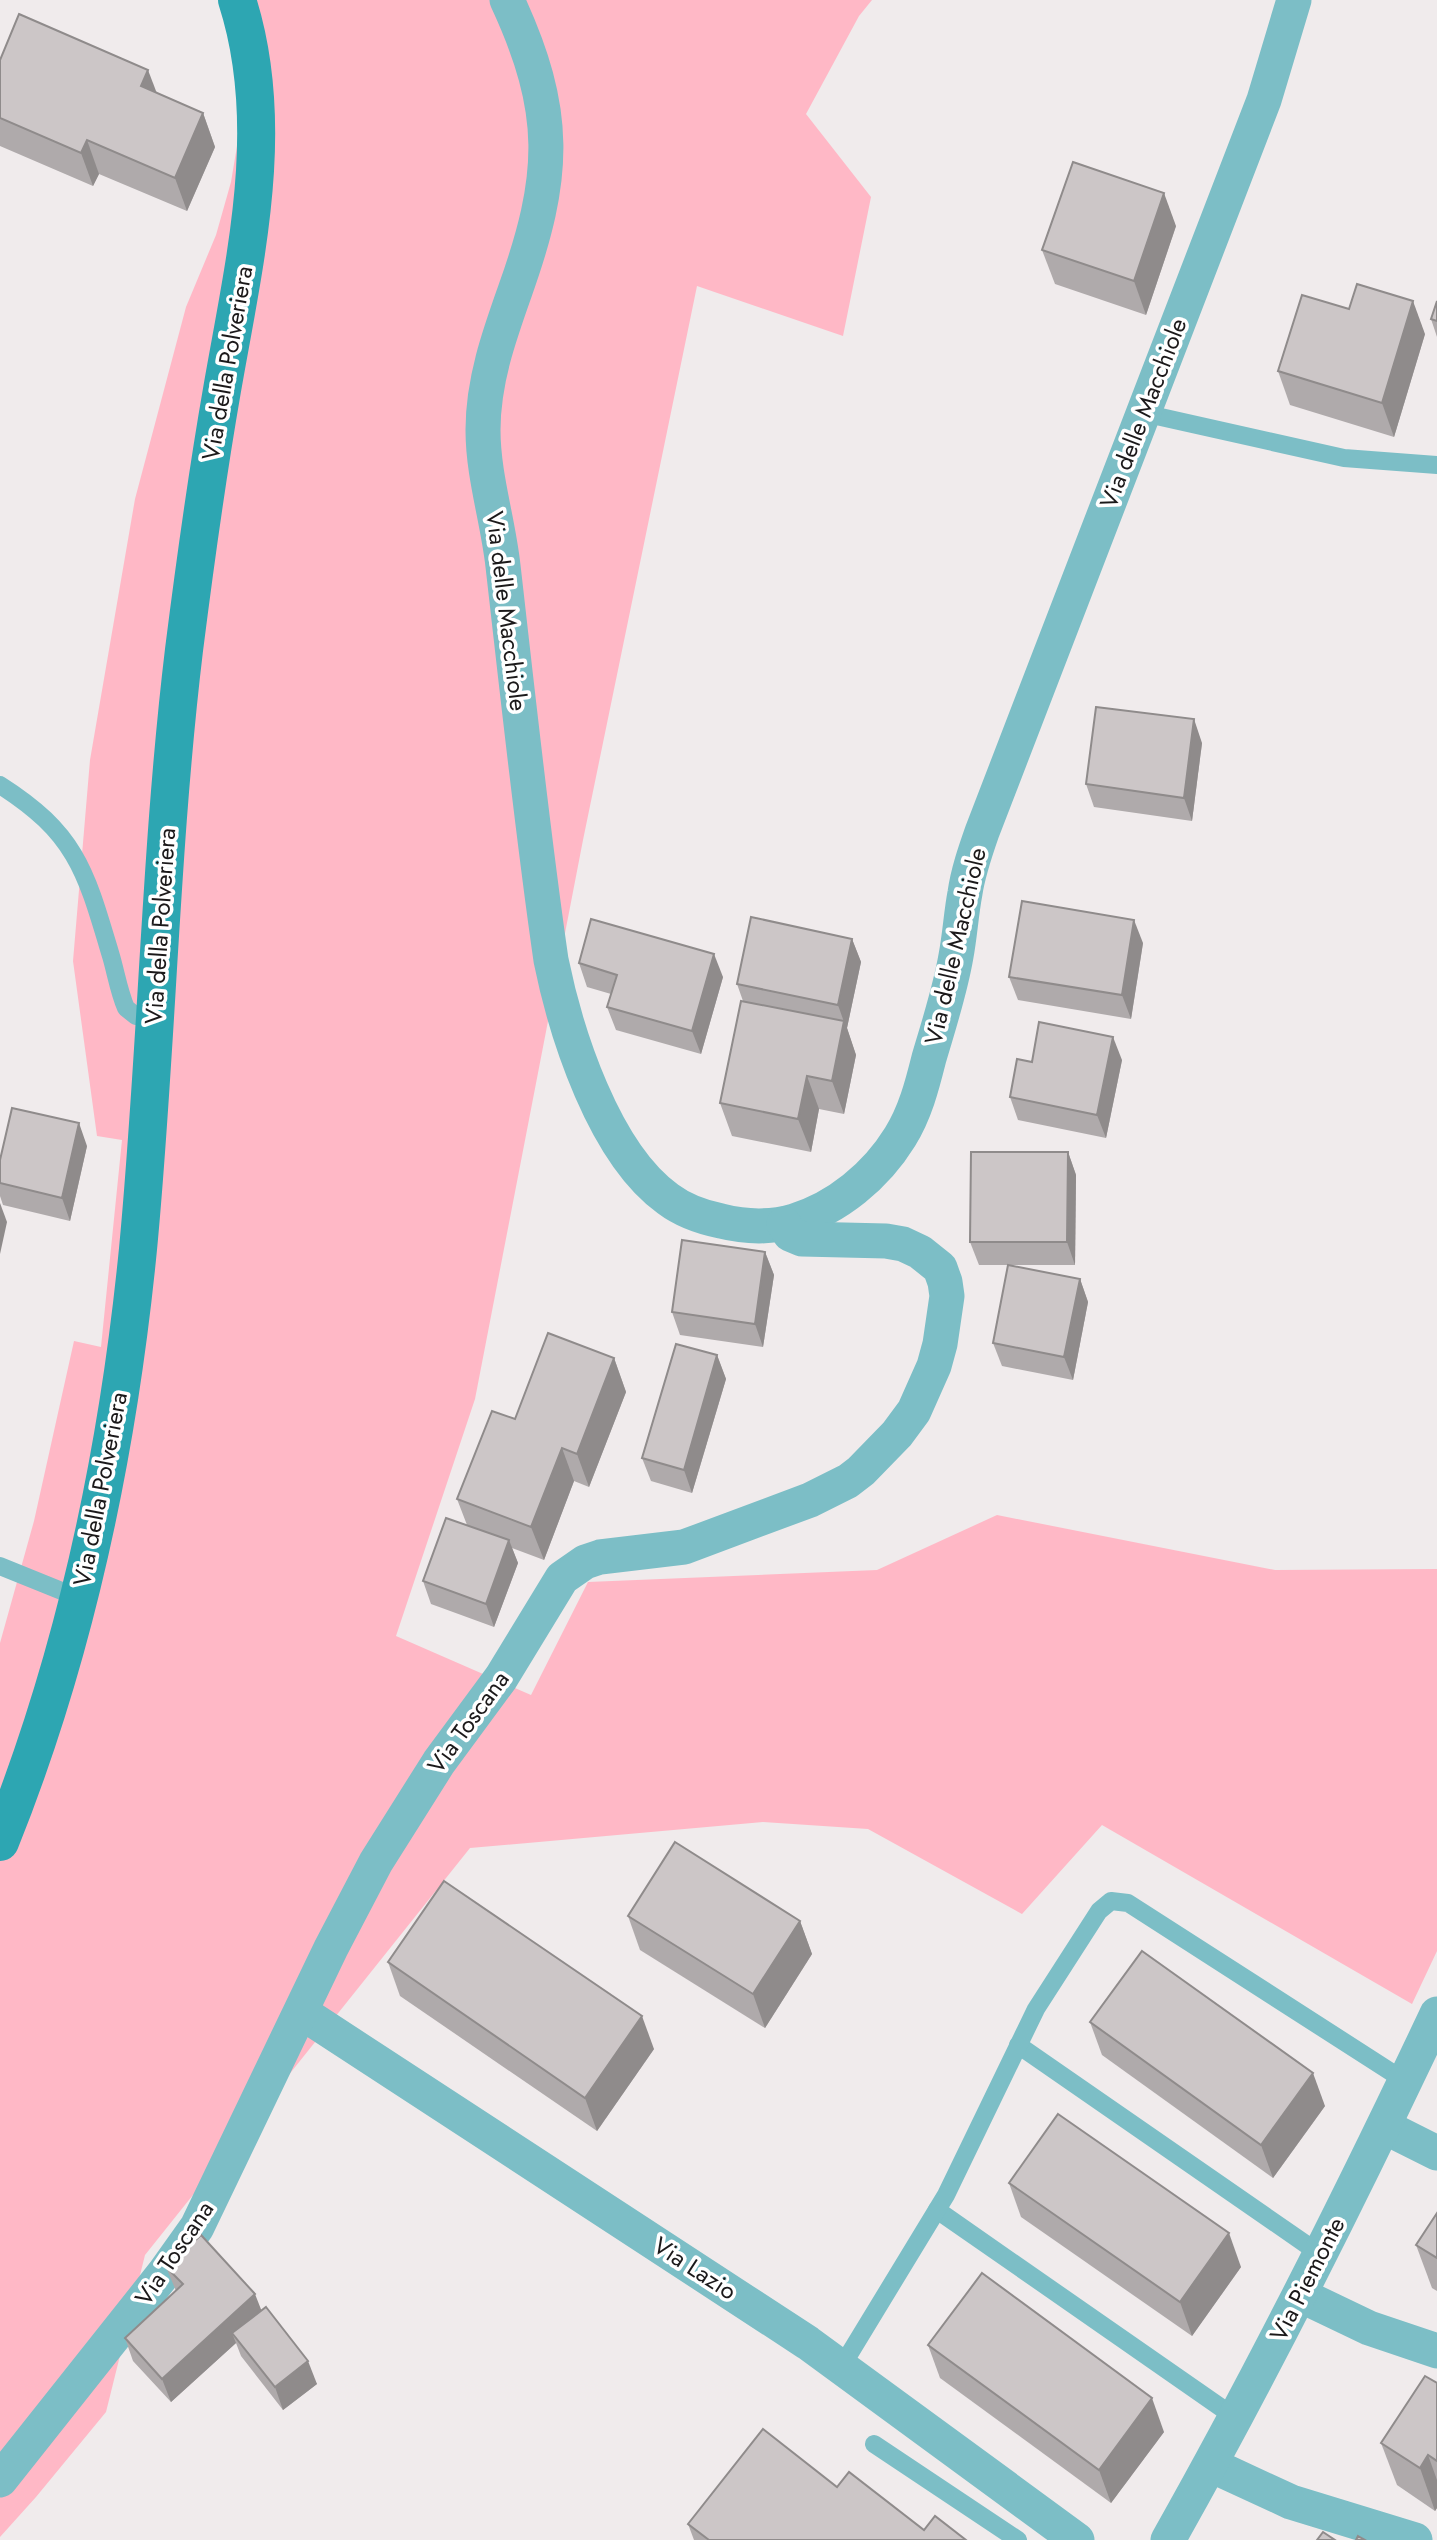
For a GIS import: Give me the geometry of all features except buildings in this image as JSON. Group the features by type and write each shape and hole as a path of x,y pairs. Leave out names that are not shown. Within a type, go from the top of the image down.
{"main road":[{"name":"Via della Polveriera","path":"0,1842 20,1792 54,1688 79,1598 114,1427 130,1315 139,1237 166,835 184,653 199,535 247,245 254,182 256,116 253,66 237,0"}],"street":[{"name":"Via delle Macchiole","path":"507,0 523,35 543,106 547,138 546,169 533,240 492,360 485,394 483,446 502,551 543,905 556,983 595,1098 617,1139 648,1180 665,1197 692,1213 752,1226 784,1224 820,1211 860,1184 890,1152 912,1116 952,975 965,890 976,848 1264,100 1294,0"},
{"name":"Via Toscana","path":"0,2480 191,2237 209,2205 343,1924 399,1823 439,1762 501,1678 567,1573 600,1557 684,1547 810,1500 848,1481 861,1471 897,1434 914,1410 934,1366 940,1344 947,1296 940,1268 920,1252 903,1244 886,1241 802,1239 790,1234 784,1224"},
{"name":"Via Lazio","path":"301,2012 842,2366 1077,2540"},
{"name":"Via Piemonte","path":"1168,2540 1211,2465 1321,2254 1385,2127 1437,2014"},
{"path":"1385,2127 1437,2154"},
{"path":"1300,2295 1369,2328 1437,2351"},
{"path":"1211,2465 1291,2502 1415,2540"}],"lane":[{"path":"1143,413 1344,458 1437,464"},
{"path":"0,785 30,804 50,822 68,844 82,868 97,907 126,1008 136,1016 155,1018"},
{"path":"0,1566 79,1598"},
{"path":"842,2366 937,2210 1040,2002 1106,1904 1119,1900 1128,1903 1405,2081"},
{"path":"1018,2045 1321,2254"},
{"path":"937,2210 1236,2418"},
{"path":"874,2444 1018,2540"}],"shaded area":[{"path":"234,0 872,0 859,16 806,114 871,197 843,336 697,286 583,840 475,1399 396,1636 531,1695 588,1582 877,1570 997,1515 1275,1570 1437,1569 1437,1951 1412,2004 1102,1825 1022,1914 868,1829 763,1822 470,1848 145,2255 106,2412 0,2537 0,1643 34,1521 74,1341 101,1347 122,1140 97,1136 73,961 90,760 135,499 186,307 216,235 231,182 241,122"}]}
